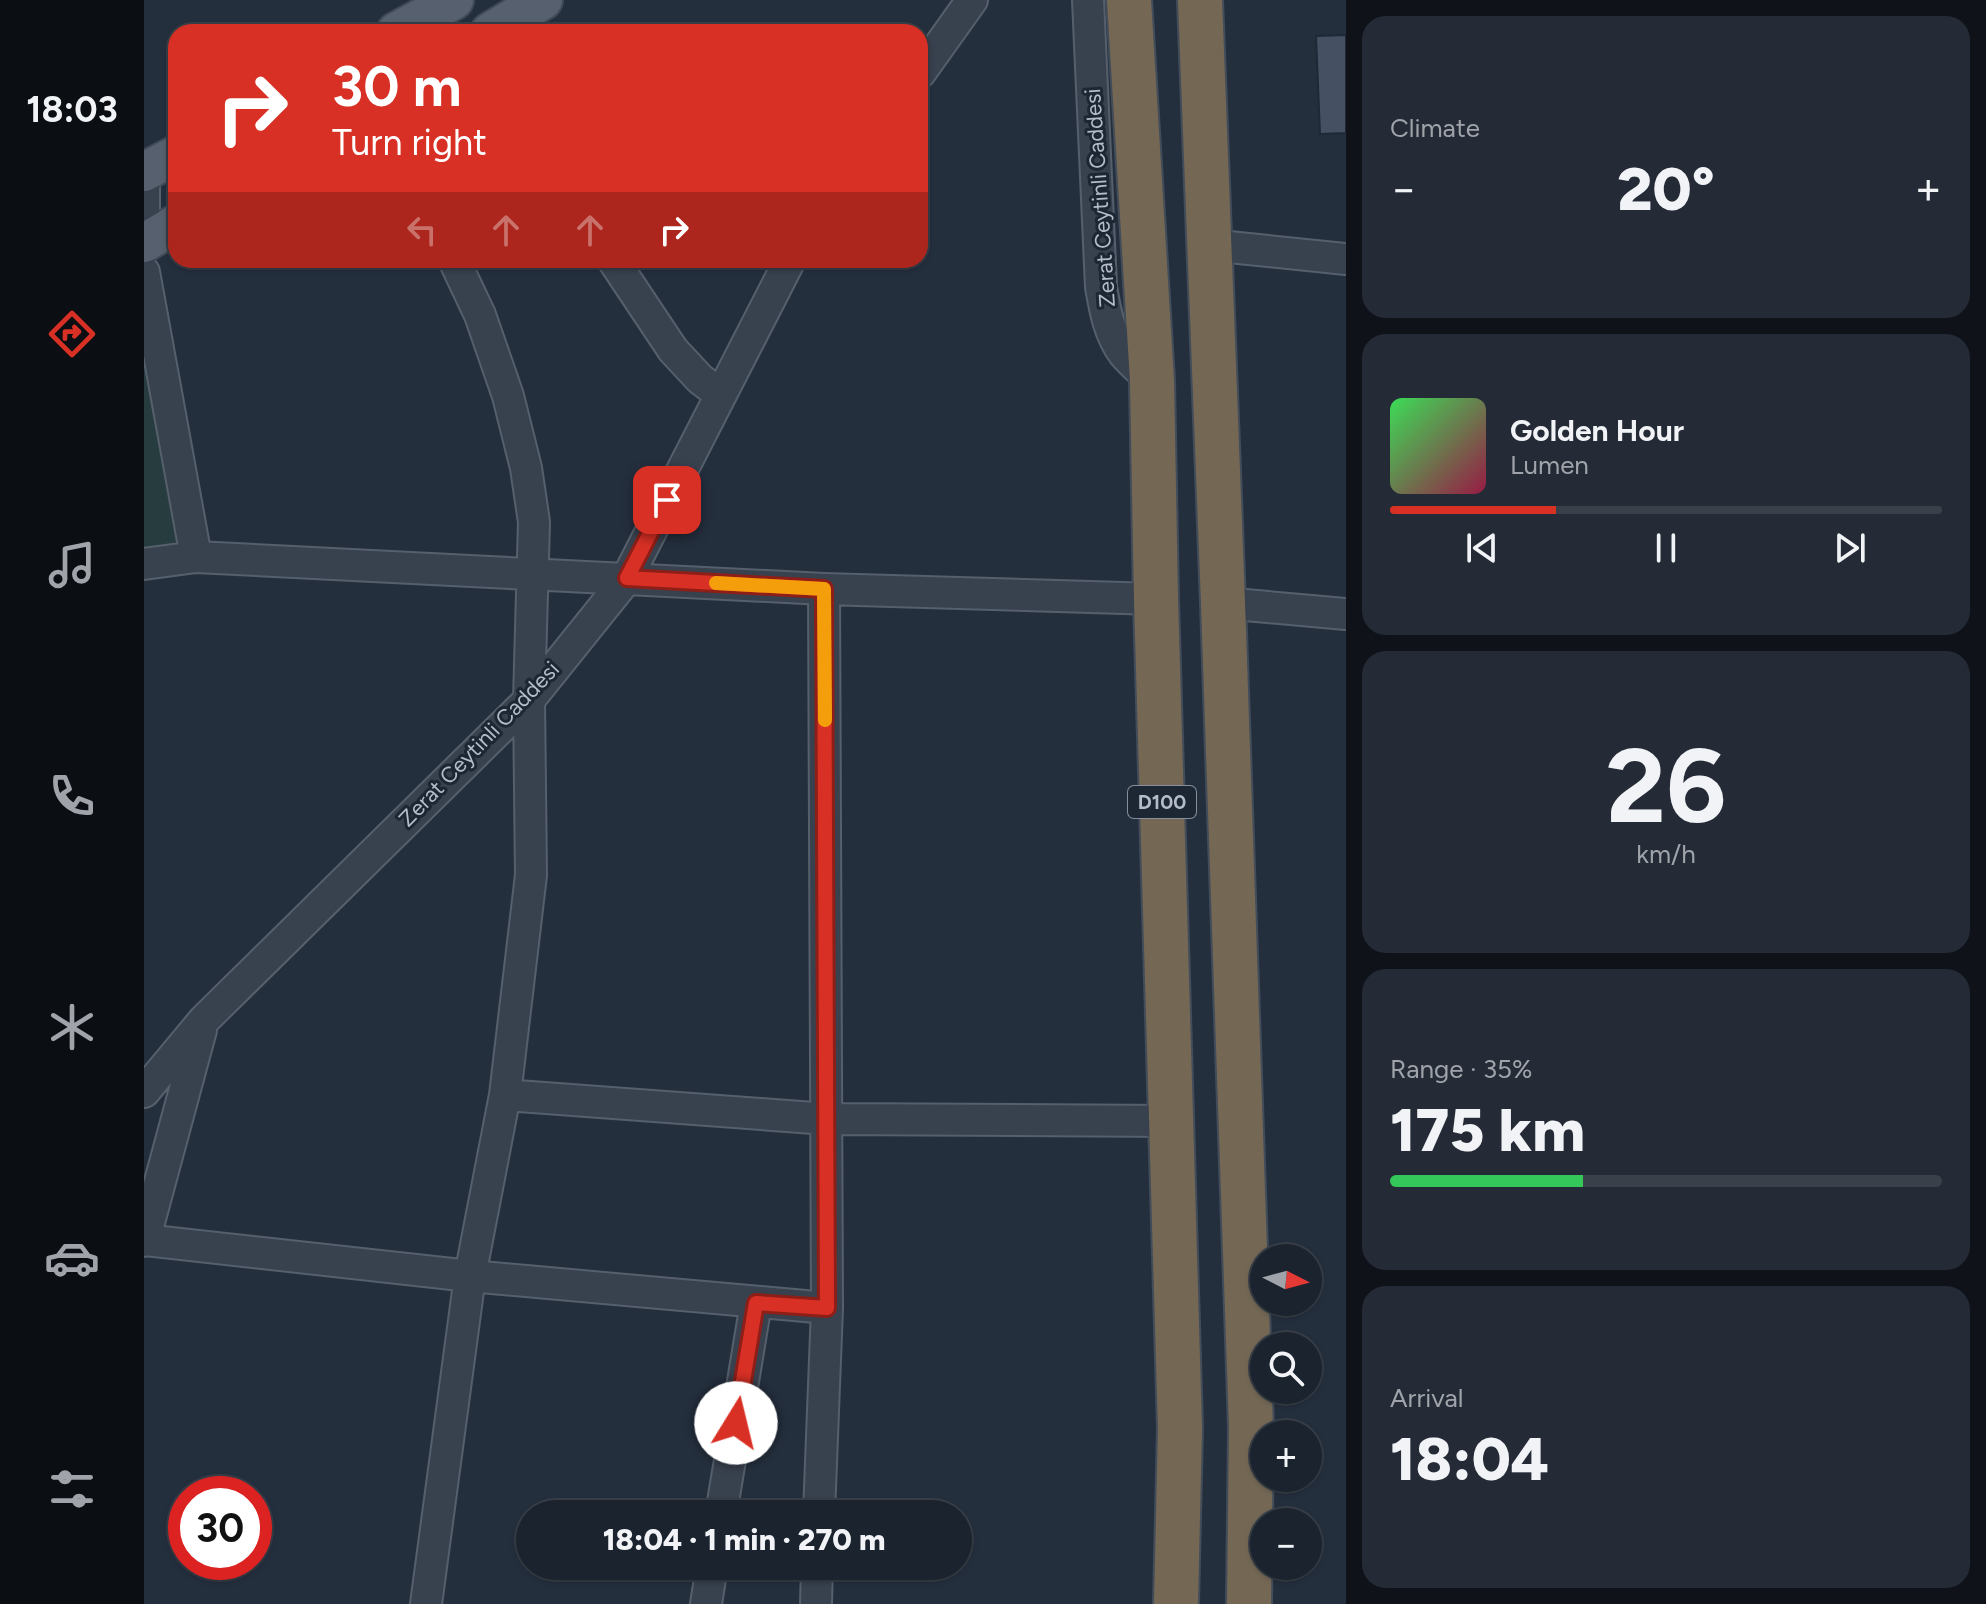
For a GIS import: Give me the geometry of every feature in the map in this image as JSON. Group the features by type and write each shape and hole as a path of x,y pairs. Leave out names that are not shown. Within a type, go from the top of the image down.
{"highway":[{"name":"D100","path":"1129,0 1152,381 1180,1429 1176,1604"},
{"path":"1200,0 1250,1412 1249,1604"}],"main road":[{"path":"410,24 454,0"},
{"path":"503,24 543,0"},
{"path":"144,172 168,159"},
{"path":"144,243 168,229"}],"street":[{"path":"928,62 972,0"},
{"name":"Zerat Ceytinli Caddesi","path":"1088,0 1101,287 1108,323 1115,338 1124,353 1152,381"},
{"path":"144,184 144,221"},
{"path":"1209,245 1346,259"},
{"path":"426,1604 470,1276 505,1095 531,875 529,700 534,522 526,468 512,411 480,315 458,268"},
{"path":"618,268 673,350 700,379 721,395"},
{"name":"Zerat Ceytinli Caddesi","path":"144,1092 204,1020 529,700 627,578 786,268"},
{"path":"144,272 196,557"},
{"path":"144,564 196,557 824,589 1156,599"},
{"path":"820,1500 827,1308 824,589"},
{"path":"1223,603 1346,614"},
{"path":"204,1020 144,1240 470,1276 827,1308"},
{"path":"505,1095 827,1119 1171,1121"},
{"path":"723,1500 756,1303"},
{"path":"706,1604 710,1580"},
{"path":"816,1604 817,1580"}],"green space":[{"path":"144,353 181,548 144,552"}],"building":[{"path":"1346,35 1346,133 1320,134 1316,36"}],"slow traffic":[{"path":"716,583 824,589 825,720"}],"route":[{"path":"667,500 627,578 824,589 827,1308 756,1303 736,1423"}]}
